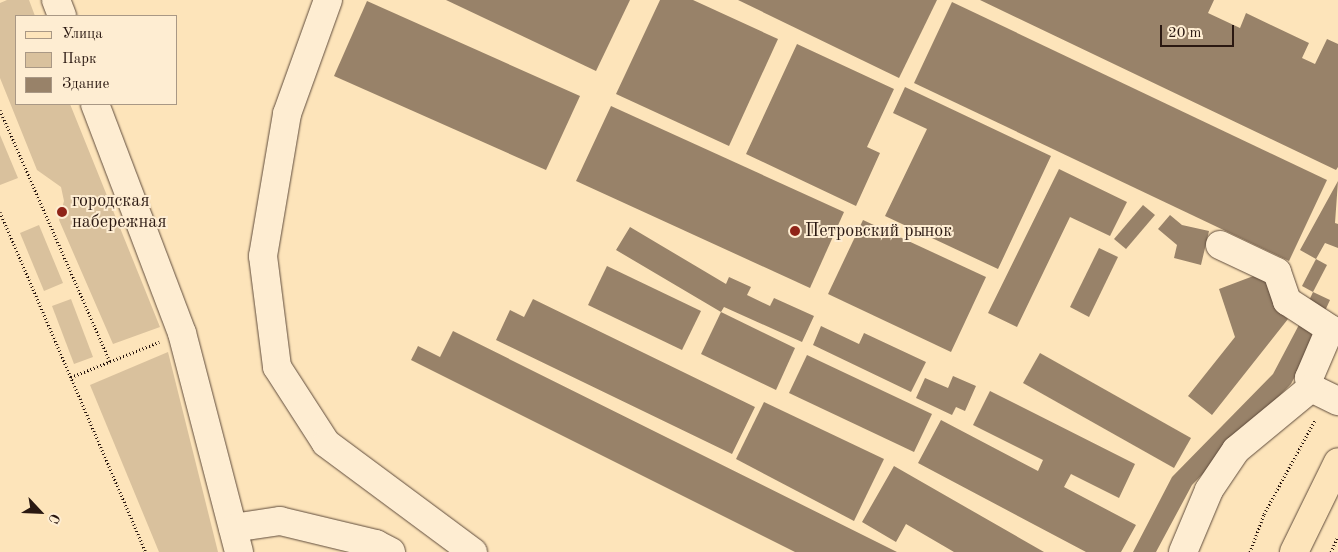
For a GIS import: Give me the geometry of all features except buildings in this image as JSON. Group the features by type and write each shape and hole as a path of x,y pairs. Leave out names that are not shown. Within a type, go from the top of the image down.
{"main road":[{"path":"1294,552 1338,462"}],"lane":[{"path":"56,0 62,15"},
{"path":"328,0 287,114 263,256 277,367 326,443 473,552"},
{"path":"95,105 182,333 236,540 280,521 376,544 390,552"},
{"path":"1183,552 1209,490 1236,450 1326,395 1310,378 1330,329 1287,301 1277,272 1220,245"}],"path":[{"path":"0,110 110,362"},
{"path":"0,212 146,552"},
{"path":"71,377 182,333"},
{"path":"1250,552 1264,514 1326,395"},
{"path":"1332,552 1338,536"}],"green space":[{"path":"7,0 29,0 35,15 15,15 15,105 70,105 160,327 113,344 59,220 64,201 61,187 37,170 0,78 0,3"},
{"path":"0,135 18,178 0,185"},
{"path":"39,225 63,283 44,291 20,233"},
{"path":"71,299 93,357 74,364 52,306"},
{"path":"168,352 218,552 159,552 90,385"}],"place":[{"name":"городская набережная","path":"62,212"},
{"name":"Петровский рынок","path":"795,231"}]}
